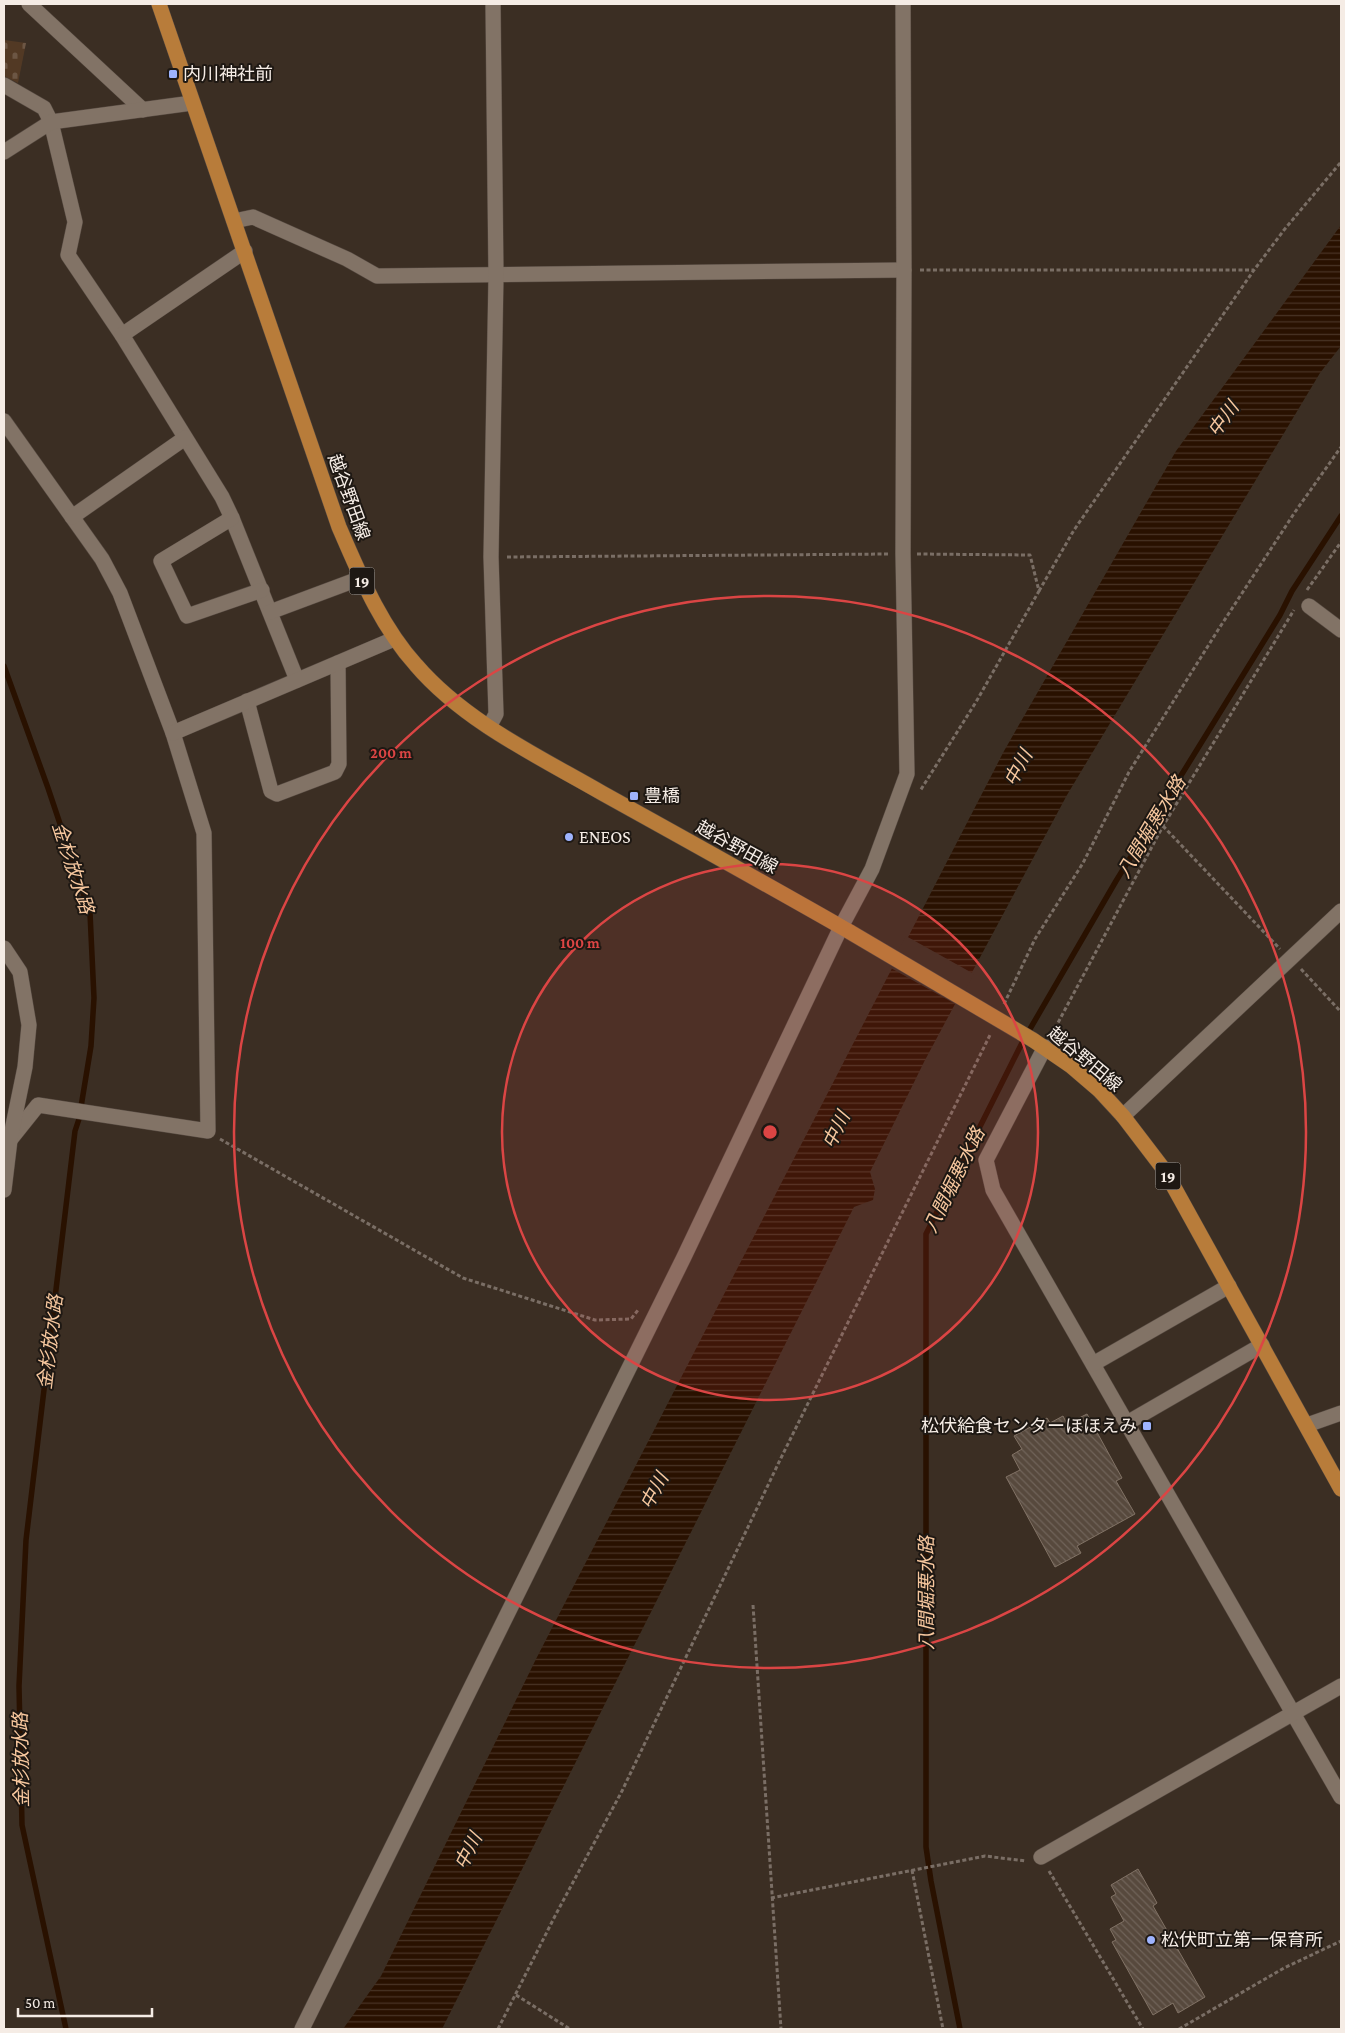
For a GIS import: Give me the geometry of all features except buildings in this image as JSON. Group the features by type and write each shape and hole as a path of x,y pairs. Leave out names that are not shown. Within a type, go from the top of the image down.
{"main road":[{"name":"越谷野田線","path":"159,4 339,527 361,578 394,639 416,666 439,689 458,706 489,727 540,758 846,929 1039,1043 1099,1090 1123,1116 1165,1171 1341,1489"}],"street":[{"path":"29,4 143,110"},
{"path":"489,727 496,714 491,558 496,276 492,4"},
{"path":"302,2029 846,929 872,869 907,774 903,554 903,4"},
{"path":"4,86 44,108 51,122 75,222 68,255 122,335 232,518 297,680"},
{"path":"4,152 51,122 192,103"},
{"path":"234,220 254,217 347,259 377,276 904,270"},
{"path":"122,335 245,250"},
{"path":"4,422 102,559 120,593 173,732 204,833 208,1131 38,1105 7,1139"},
{"path":"72,517 185,438"},
{"path":"232,518 161,561 187,616 262,590"},
{"path":"270,612 361,578"},
{"path":"1303,603 1341,630"},
{"path":"173,732 394,639"},
{"path":"247,701 270,790 277,794 335,772 339,764 338,663"},
{"path":"1123,1116 1341,912"},
{"path":"4,948 20,972 29,1025 25,1067 7,1139 4,1190"},
{"path":"1039,1043 986,1160 993,1190 1341,1797"},
{"path":"1093,1364 1229,1286"},
{"path":"1127,1423 1262,1345"},
{"path":"1307,1425 1341,1413"},
{"path":"1041,1857 1341,1686"}],"path":[{"path":"918,794 976,702 1074,530 1254,270 1284,230 1341,162"},
{"path":"904,270 1254,270"},
{"path":"1001,1011 1036,939 1083,863 1129,772 1218,630 1295,512 1341,447"},
{"path":"1039,1043 1163,826 1341,542"},
{"path":"491,558 903,554 1030,555 1039,592"},
{"path":"1163,826 1341,1012"},
{"path":"498,2029 556,1914 622,1791 780,1460 978,1062 993,1028"},
{"path":"208,1131 463,1278 595,1320 631,1319 643,1303"},
{"path":"753,1605 781,2029"},
{"path":"771,1898 985,1856 1024,1861 1041,1857 1143,2029"},
{"path":"912,1870 944,2029"},
{"path":"1179,2029 1284,1968 1341,1941"},
{"path":"516,1995 570,2029"}],"green space":[{"path":"4,40 26,43 18,83 4,76"}],"water":[{"name":"中川","path":"1341,225 1341,346 1320,373 1067,795 924,1062 870,1172 875,1189 873,1200 854,1207 442,2029 343,2029 381,1976 536,1659 1004,751 1176,451"}],"pier":[{"path":"906,936 974,974 957,1005 889,967"}],"waterway":[{"name":"八間堀悪水路","path":"960,2029 926,1847 926,1234 1023,1041 1116,881 1280,615 1292,591 1341,516"},
{"name":"金杉放水路","path":"4,666 90,913 94,998 91,1046 79,1119 75,1131 26,1540 19,1686 22,1825 66,2029"}],"place":[{"name":"内川神社前","path":"173,74"},
{"name":"豊橋","path":"634,796"},
{"name":"ENEOS","path":"569,837"},
{"name":"松伏給食センターほほえみ","path":"1147,1426"},
{"name":"松伏町立第一保育所","path":"1151,1940"}]}
